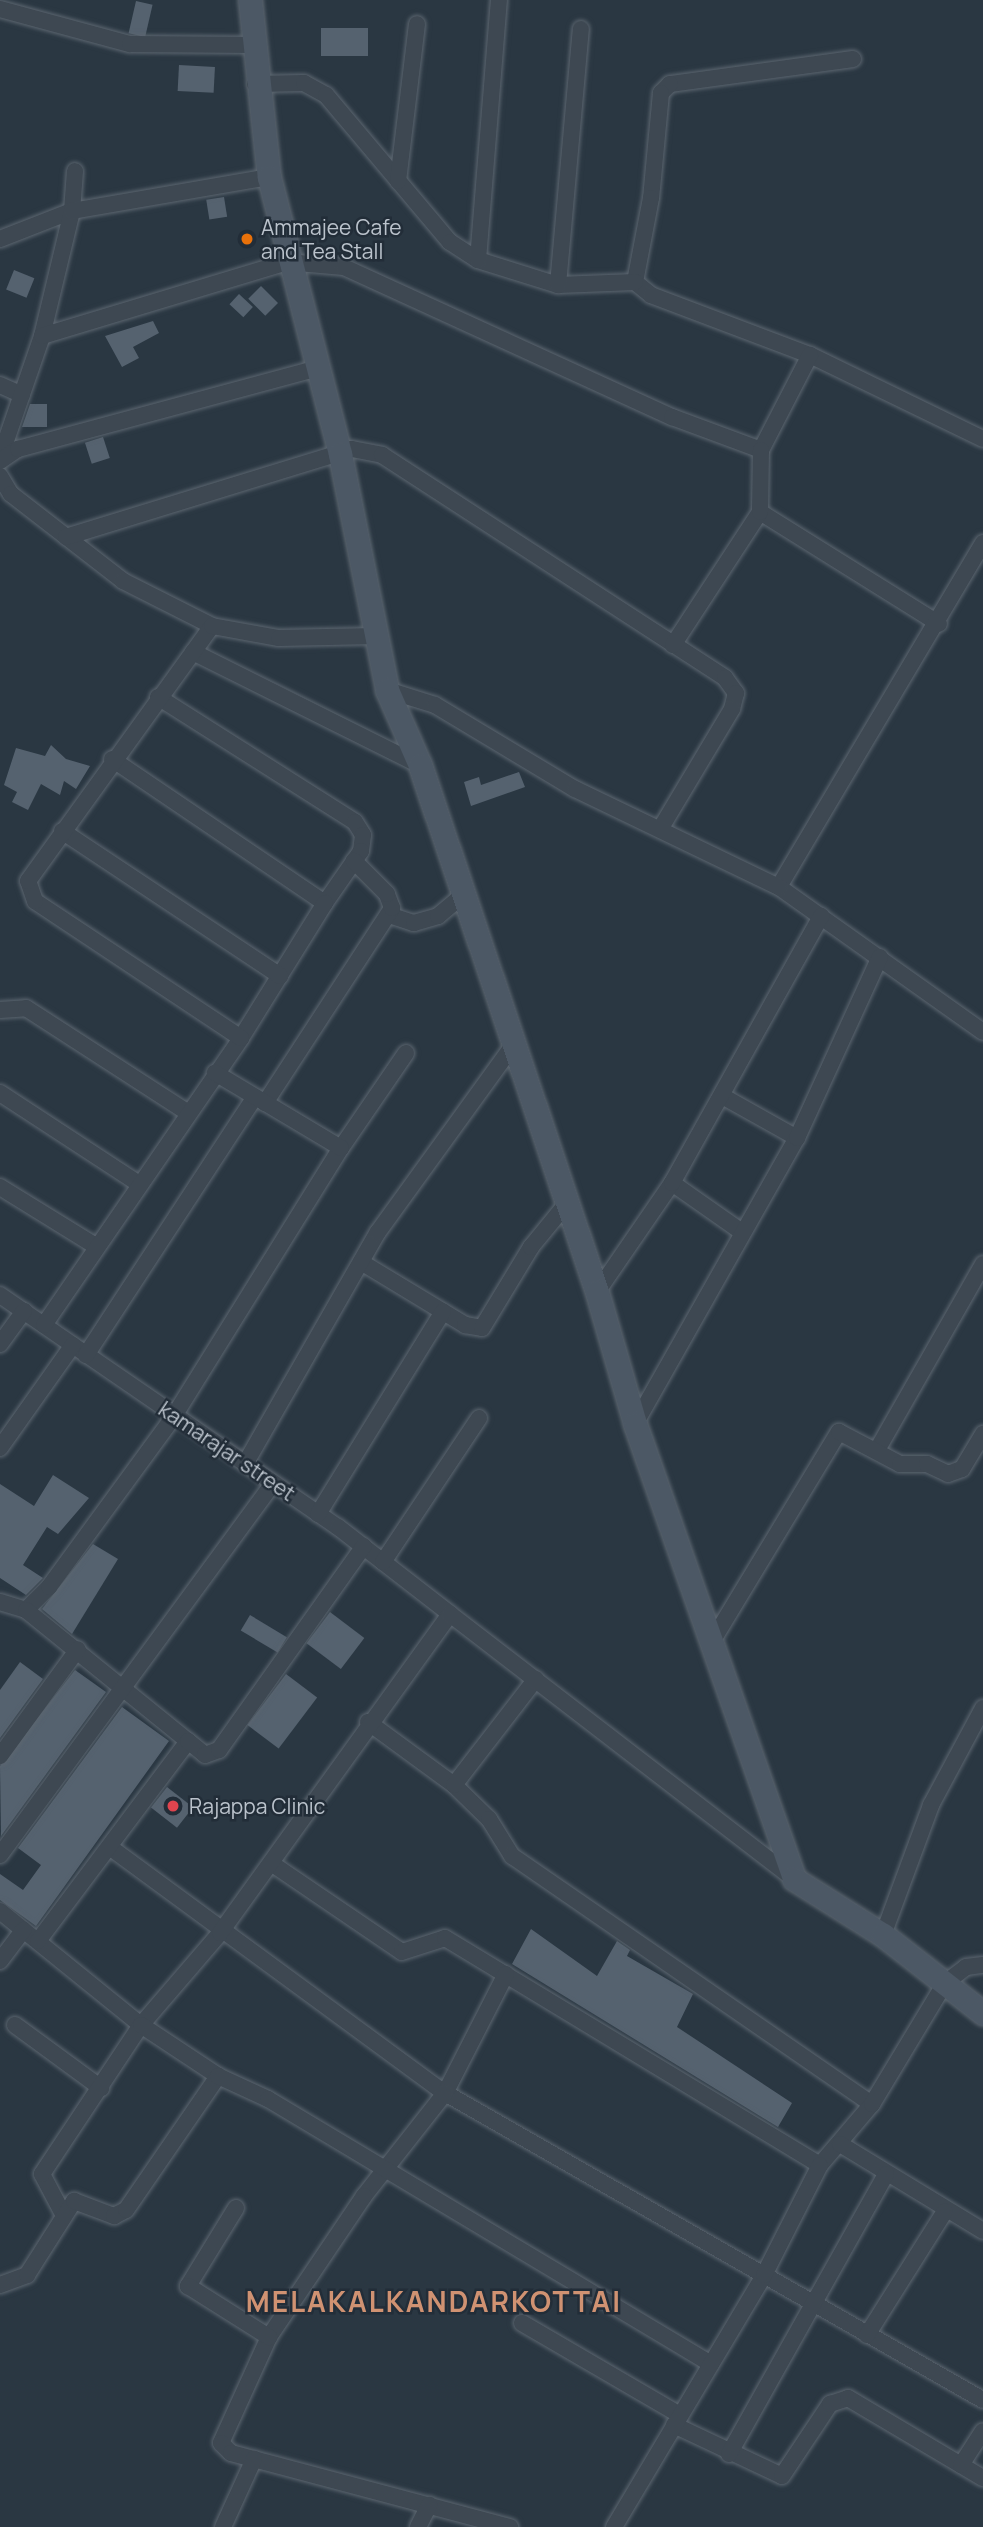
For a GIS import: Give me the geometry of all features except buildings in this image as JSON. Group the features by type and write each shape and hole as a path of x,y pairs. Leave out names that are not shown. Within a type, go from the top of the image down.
{"main road":[{"path":"250,4 260,129 269,177 287,262 340,454 387,690 420,765 568,1202 635,1424 794,1879 883,1936 983,2013"}],"street":[{"path":"478,260 499,0"},
{"path":"1,11 130,44 255,45"},
{"path":"398,181 417,24"},
{"path":"558,285 581,29"},
{"path":"641,288 660,93 670,84 853,59"},
{"path":"257,94 315,87 450,242 478,260 558,285 641,288 810,355 983,439"},
{"path":"0,459 42,336 72,211 75,171"},
{"path":"0,239 72,211 269,177"},
{"path":"42,336 287,262 344,267 672,417 761,450"},
{"path":"673,645 760,512 761,450 810,355"},
{"path":"0,459 18,449 318,368"},
{"path":"0,385 22,395"},
{"path":"66,537 340,454 366,449 382,455 726,678 736,693 662,826"},
{"path":"0,476 11,494 123,581 212,626 279,638 376,636"},
{"path":"760,512 939,624"},
{"path":"779,887 939,624 983,543"},
{"path":"212,626 112,759 28,881 35,901 241,1038"},
{"path":"193,652 420,765"},
{"path":"387,690 435,705 575,789 662,826 779,887 983,1032"},
{"path":"44,1325 187,1112 241,1038 354,861 363,835 355,822 158,697"},
{"path":"112,759 325,904"},
{"path":"62,831 280,976"},
{"path":"0,1448 80,1350 389,915 387,894 354,861"},
{"path":"389,915 414,923 438,916 464,894"},
{"path":"597,1292 672,1183 821,916"},
{"path":"635,1424 797,1138 880,957"},
{"path":"0,1010 26,1008 187,1112"},
{"path":"245,1464 361,1262 515,1043"},
{"path":"26,1610 174,1416 341,1148 406,1053"},
{"path":"215,1073 341,1148"},
{"path":"0,1093 139,1184"},
{"path":"722,1096 797,1138"},
{"path":"672,1183 742,1233"},
{"path":"0,1187 97,1247"},
{"path":"361,1262 443,1312 482,1328 531,1247 568,1202"},
{"path":"877,1450 983,1264"},
{"name":"kamarajar street","path":"0,1294 364,1546 794,1879"},
{"path":"0,1344 24,1311"},
{"path":"318,1514 443,1312"},
{"path":"383,1562 479,1418"},
{"path":"711,1643 839,1432 911,1469 927,1464 955,1475 983,1434"},
{"path":"0,1855 273,1483"},
{"path":"0,1602 26,1610 124,1685 205,1755 219,1750 364,1546"},
{"path":"62,2212 42,2174 141,2025 220,1933 368,1722 450,1614"},
{"path":"0,1756 78,1649"},
{"path":"454,1784 536,1679"},
{"path":"883,1936 931,1805 983,1707"},
{"path":"368,1722 454,1784 489,1819 512,1857 872,2104"},
{"path":"38,1941 111,1848 188,1741"},
{"path":"111,1848 220,1933 445,2093 983,2400"},
{"path":"271,1863 402,1952 439,1936 820,2165"},
{"path":"0,1912 141,2025 218,2076 384,2170 710,2364"},
{"path":"0,1961 23,1930"},
{"path":"614,2527 764,2275 820,2165 872,2104 946,1983 966,1967 983,1965"},
{"path":"506,1975 445,2093 384,2170 269,2337 222,2435 225,2449 254,2459 510,2527"},
{"path":"15,2025 101,2088"},
{"path":"0,2286 27,2275 62,2212 74,2200 114,2216 126,2210 218,2076"},
{"path":"839,2144 945,2211 983,2231"},
{"path":"730,2454 815,2306 886,2174"},
{"path":"236,2208 188,2286 269,2337"},
{"path":"867,2335 945,2211"},
{"path":"522,2323 730,2454 782,2476 830,2404 848,2398 983,2477"},
{"path":"961,2465 983,2431"},
{"path":"223,2527 254,2459"},
{"path":"418,2527 429,2505"}],"place":[{"name":"Ammajee Cafe and Tea Stall","path":"247,239"},
{"name":"Rajappa Clinic","path":"173,1806"}],"district":[{"name":"MELAKALKANDARKOTTAI","path":"434,2301"}]}
